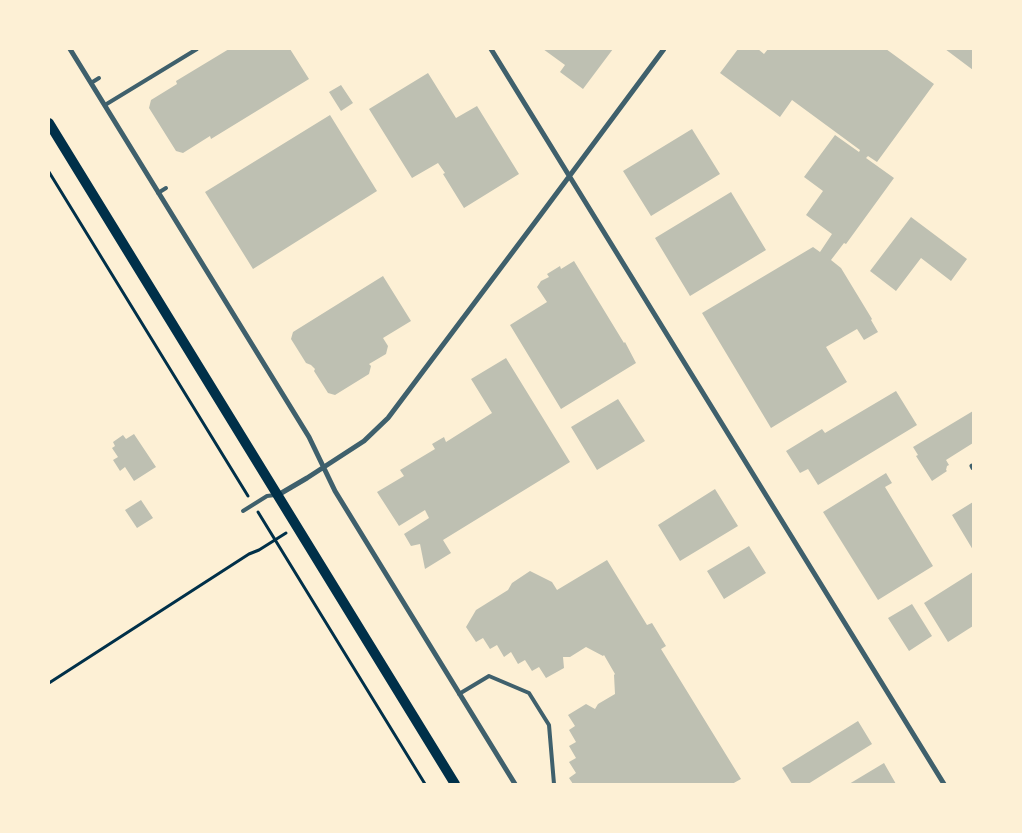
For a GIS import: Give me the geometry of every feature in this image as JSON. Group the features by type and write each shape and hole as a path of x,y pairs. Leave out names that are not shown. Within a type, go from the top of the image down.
{"main road":[{"path":"49,123 455,784"}],"street":[{"path":"70,49 308,438 335,491 515,784"},
{"path":"492,49 944,784"},
{"path":"278,495 364,441 388,418 664,49"}],"lane":[{"path":"105,105 197,49"},
{"path":"91,83 99,78"},
{"path":"158,193 166,188"},
{"path":"242,511 267,496 278,495"},
{"path":"459,694 489,676 529,693 549,725 554,784"}],"path":[{"path":"49,172 253,505 277,539 425,784"},
{"path":"49,683 249,554 260,550 277,539"}],"building":[{"path":"229,49 290,49 309,79 211,139 210,136 183,153 176,151 149,108 151,100 177,84 176,81"},
{"path":"543,49 613,49 583,89 560,72 565,65"},
{"path":"738,49 758,49 764,54 768,49 886,49 934,84 877,162 868,156 866,158 894,178 846,244 844,243 831,260 841,268 878,332 864,340 857,329 826,347 847,382 771,428 702,313 813,247 820,252 832,234 806,215 823,191 804,177 835,135 859,152 860,150 792,100 780,117 720,73"},
{"path":"945,49 973,49 973,70"},
{"path":"428,73 456,118 477,106 519,174 464,208 438,163 412,178 369,109"},
{"path":"341,85 353,103 341,111 329,92"},
{"path":"330,115 377,191 253,269 205,192"},
{"path":"692,129 720,174 651,216 623,171"},
{"path":"731,192 766,250 690,296 655,238"},
{"path":"911,217 967,259 951,281 921,258 896,291 870,271"},
{"path":"574,261 625,342 636,363 561,409 510,325 547,302 537,287 541,281 549,277 547,274 560,266 561,269"},
{"path":"383,276 411,321 383,338 388,346 386,354 369,364 371,366 369,374 335,395 328,393 314,371 315,369 306,363 291,339 293,332"},
{"path":"506,358 570,462 443,540 451,553 425,569 420,544 411,546 404,534 429,518 425,510 399,526 377,492 404,476 400,470 435,449 432,444 444,437 446,442 492,413 471,379"},
{"path":"896,391 917,425 818,485 808,469 800,473 786,451 822,429 825,433"},
{"path":"618,399 645,441 597,470 571,427"},
{"path":"973,411 973,443 946,460 949,465 947,466 947,471 932,481 916,456 918,455 913,447"},
{"path":"134,434 156,467 134,481 125,467 120,471 113,460 118,457 112,448 115,446 113,442 123,435 126,439"},
{"path":"886,473 892,483 885,487 933,566 878,600 823,512"},
{"path":"715,489 738,526 680,561 658,525"},
{"path":"141,500 153,518 137,528 125,510"},
{"path":"973,502 973,550 952,515"},
{"path":"749,546 766,573 724,599 707,571"},
{"path":"607,560 647,625 652,623 666,646 661,649 741,779 732,784 573,784 569,778 576,773 569,762 576,758 569,746 576,742 569,730 575,726 568,715 586,704 595,709 598,704 615,694 615,674 604,655 586,647 570,657 563,657 564,668 546,678 539,667 532,671 525,660 518,664 511,652 504,657 497,645 490,649 483,638 476,642 466,627 476,610 508,590 512,583 530,571 552,582 557,590"},
{"path":"973,572 973,626 948,642 924,603"},
{"path":"912,604 932,636 909,651 888,618"},
{"path":"858,721 872,744 808,784 792,784 782,768"},
{"path":"884,763 896,784 849,784"}]}
